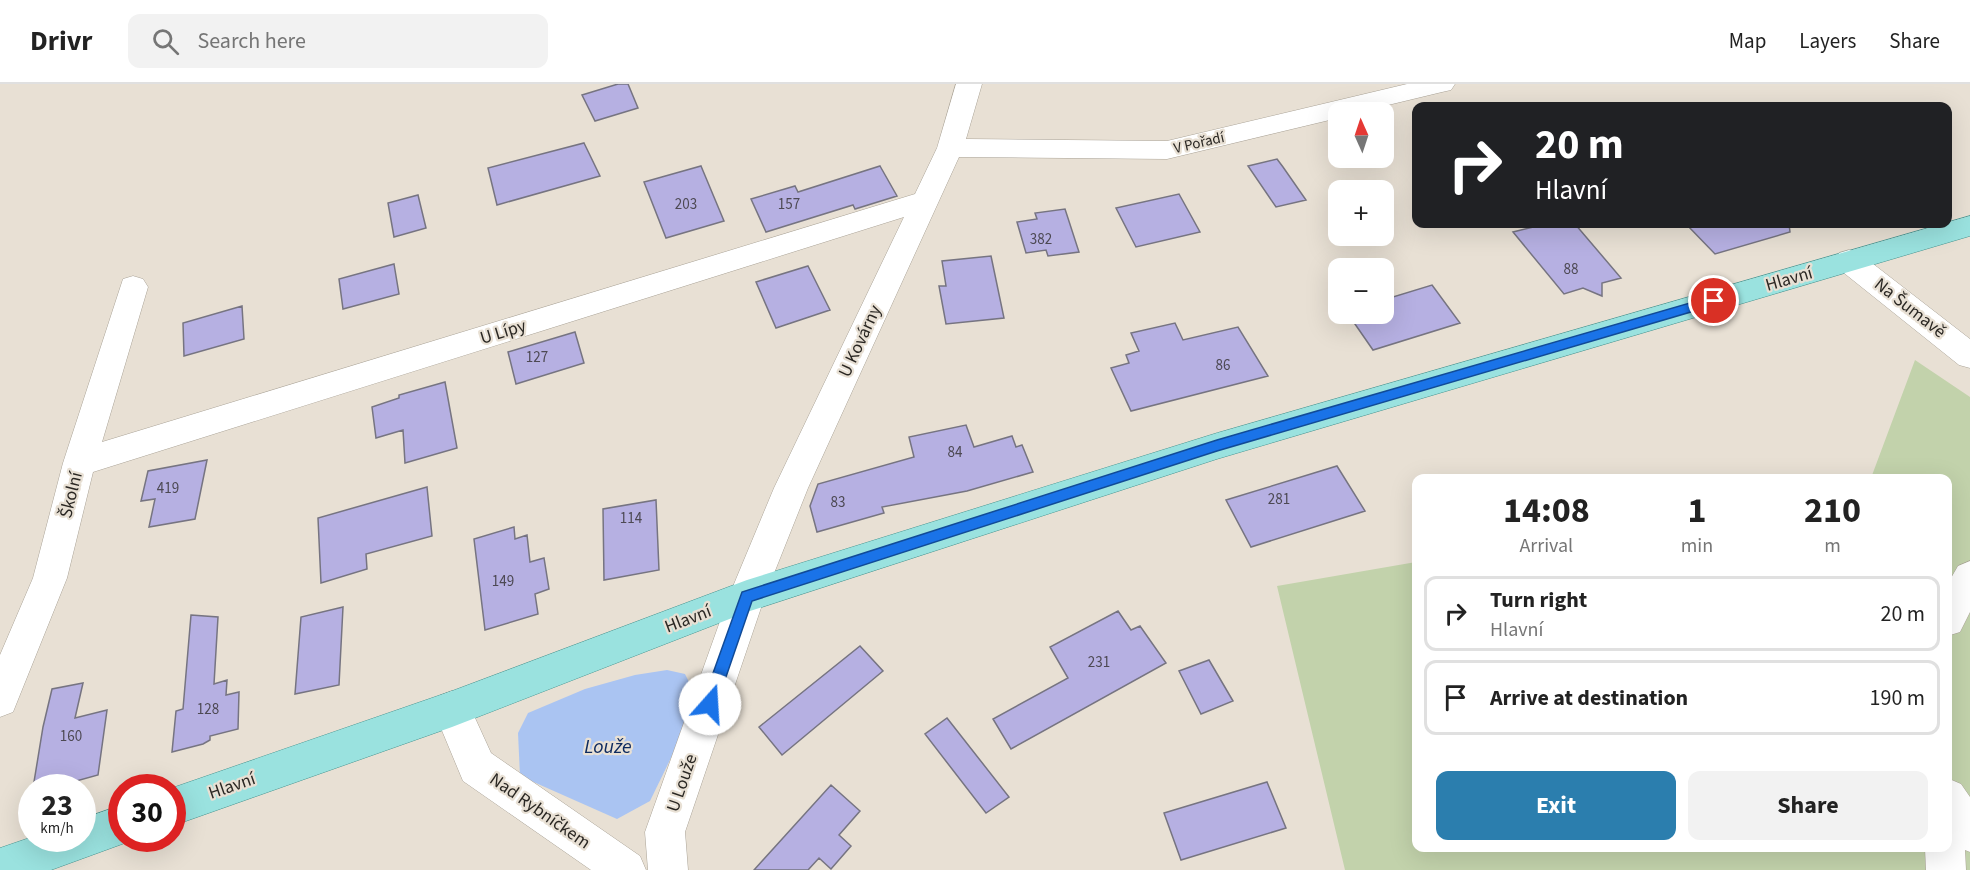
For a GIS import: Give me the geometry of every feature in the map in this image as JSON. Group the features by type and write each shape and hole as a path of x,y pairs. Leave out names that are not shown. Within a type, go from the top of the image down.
{"main road":[{"name":"Hlavní","path":"186,802 452,709 747,596 1217,446 1970,226"},
{"path":"0,868 108,830"}],"street":[{"name":"U Kovárny","path":"747,596 791,488 950,148 969,84"},
{"name":"V Pořadí","path":"950,148 1167,150 1442,84"},
{"name":"U Lípy","path":"79,463 927,200"},
{"name":"Na Šumavě","path":"1849,261 1970,356"},
{"name":"Školní","path":"0,699 50,578 79,463 133,287"},
{"path":"1952,610 1970,576"},
{"name":"U Louže","path":"668,870 665,832 747,596"},
{"name":"Nad Rybníčkem","path":"452,709 477,767 626,870"},
{"path":"1952,805 1970,832"},
{"path":"1945,852 1946,870"}],"green space":[{"path":"1915,360 1970,397 1970,870 1345,870 1277,586 1412,563 1412,852 1952,852 1952,474 1872,474"}],"water":[{"name":"Louže","path":"667,670 685,674 692,688 687,725 650,801 617,819 520,776 518,733 528,713 585,689 635,675"}],"building":[{"path":"618,84 628,84 638,108 595,121 582,95"},
{"path":"584,143 600,176 497,205 488,168"},
{"path":"1277,159 1306,200 1276,207 1248,166"},
{"path":"701,166 724,221 666,238 644,182"},
{"path":"880,166 897,196 855,209 853,205 766,232 751,199 795,186 798,192"},
{"path":"1179,194 1200,232 1136,247 1116,208"},
{"path":"418,195 426,228 394,237 388,203"},
{"path":"1065,209 1079,252 1048,256 1046,250 1026,253 1017,222 1037,219 1035,213"},
{"path":"1530,228 1578,228 1621,278 1602,283 1602,296 1583,288 1564,294 1513,232"},
{"path":"1690,228 1790,228 1790,232 1715,254"},
{"path":"991,256 1004,318 946,324 939,286 946,286 942,261"},
{"path":"394,264 399,294 343,309 339,279"},
{"path":"808,266 830,310 776,328 756,282"},
{"path":"1432,285 1460,323 1373,350 1355,324 1394,324 1394,297"},
{"path":"242,306 244,339 184,356 183,323"},
{"path":"1175,323 1183,340 1238,327 1268,376 1131,411 1111,368 1129,363 1126,355 1139,351 1131,333"},
{"path":"575,332 584,363 516,384 508,352"},
{"path":"445,382 457,448 405,463 403,430 376,438 372,407 399,398 399,395"},
{"path":"966,425 974,447 1012,436 1016,447 1022,445 1033,472 967,491 882,507 884,513 817,532 810,506 818,484 914,457 909,437"},
{"path":"207,460 195,519 149,527 155,499 141,501 148,471"},
{"path":"1337,466 1365,511 1251,547 1226,500"},
{"path":"427,487 432,536 366,554 367,569 321,583 318,518"},
{"path":"656,500 659,570 604,580 603,509"},
{"path":"514,527 515,539 527,535 530,562 544,558 549,589 535,594 538,614 485,630 474,539"},
{"path":"343,607 339,685 295,694 301,617"},
{"path":"1118,611 1131,630 1140,626 1166,663 1011,749 993,719 1068,678 1050,647"},
{"path":"191,615 218,617 214,684 227,680 226,695 239,692 238,729 210,736 210,740 203,744 172,752 176,711 183,709"},
{"path":"860,646 883,671 782,755 759,727"},
{"path":"1209,660 1233,701 1201,714 1179,671"},
{"path":"83,683 75,718 107,710 98,775 35,774 52,689"},
{"path":"947,718 1009,797 986,813 925,734"},
{"path":"1267,782 1286,828 1181,860 1164,813"},
{"path":"831,785 860,811 839,835 851,846 831,869 819,858 808,870 754,870"}],"route":[{"path":"710,704 747,596 1217,446 1714,301"}]}
